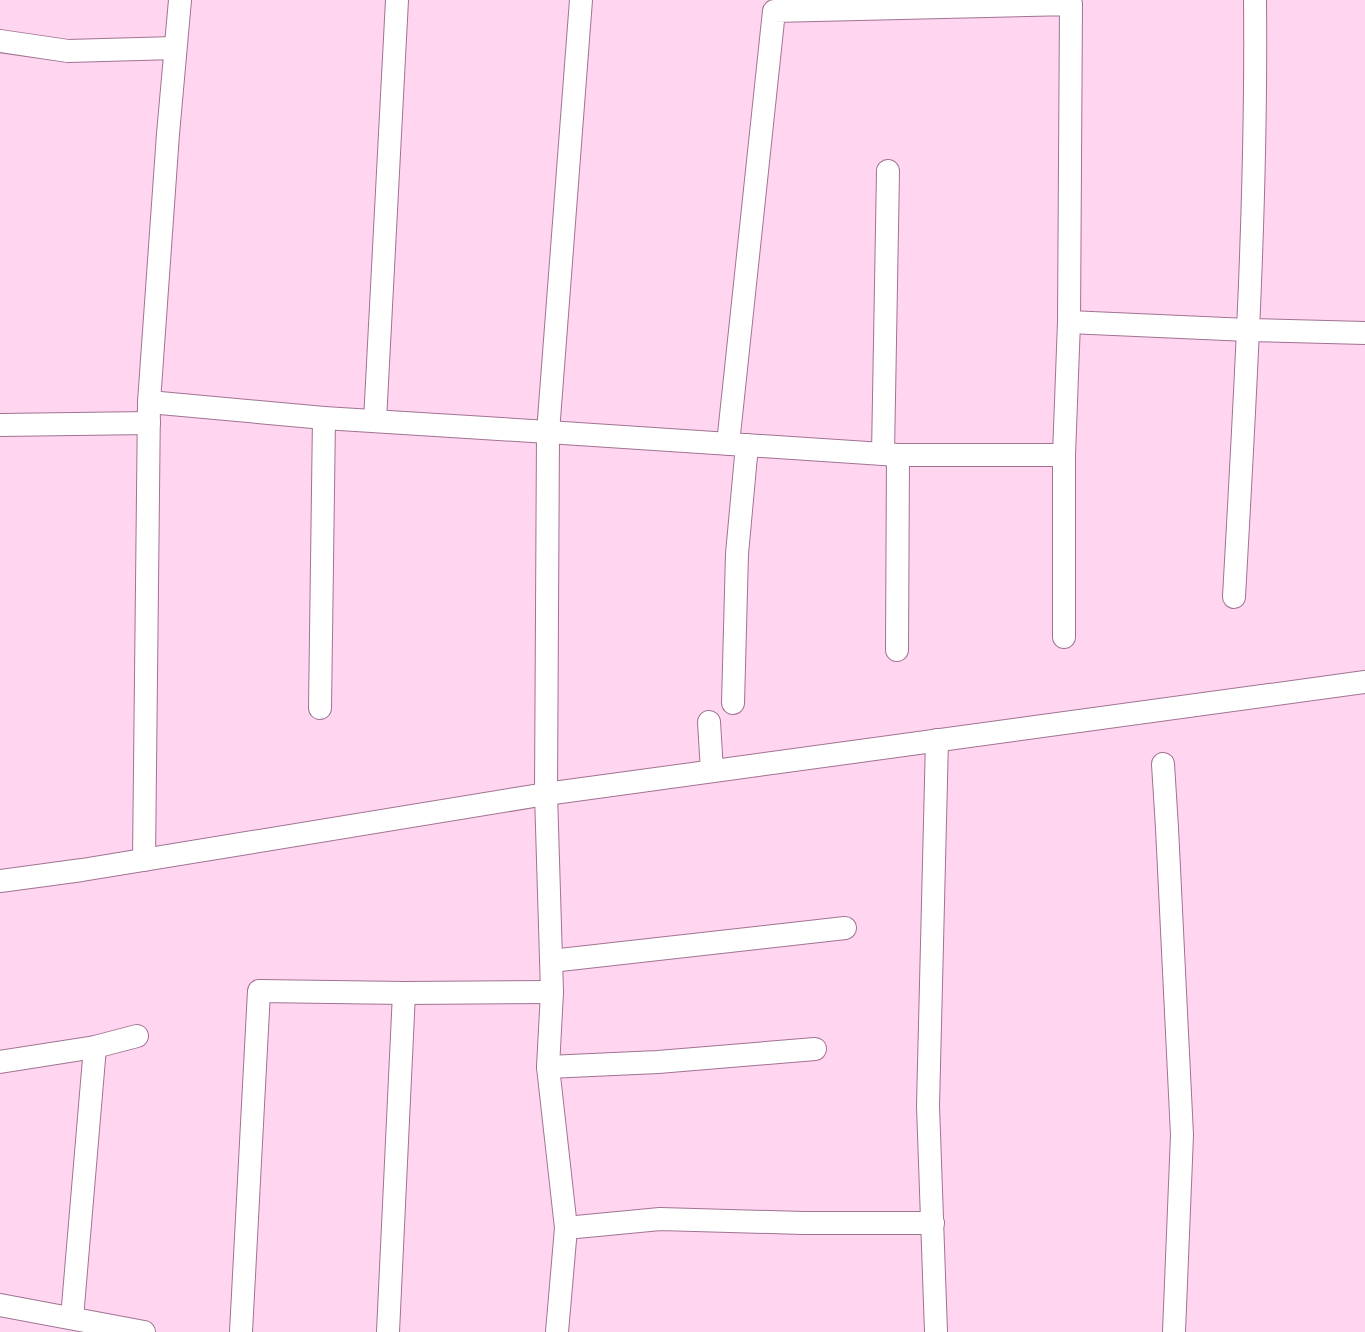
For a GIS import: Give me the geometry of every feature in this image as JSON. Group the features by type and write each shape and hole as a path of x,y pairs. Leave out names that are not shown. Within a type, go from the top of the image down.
{"street":[{"path":"144,860 149,413 168,134 180,0"},
{"path":"375,421 397,0"},
{"path":"557,1332 566,1228 548,1067 552,992 546,794 548,432 581,0"},
{"path":"1234,597 1248,330 1255,59 1255,0"},
{"path":"733,703 738,444 774,11 1071,4 1069,322 1064,455 1064,636"},
{"path":"0,41 68,51 175,48"},
{"path":"888,171 890,454 897,650"},
{"path":"1069,322 1248,330 1365,333"},
{"path":"0,425 149,413 324,418 890,454 1064,455"},
{"path":"320,708 324,418"},
{"path":"0,881 82,870 546,794 1365,682"},
{"path":"709,722 712,771"},
{"path":"936,1332 928,1106 937,740"},
{"path":"1163,764 1168,828 1182,1136 1174,1332"},
{"path":"551,961 845,928"},
{"path":"241,1332 259,991 404,993 552,992"},
{"path":"388,1332 404,993"},
{"path":"0,1062 95,1047 137,1036"},
{"path":"72,1318 95,1047"},
{"path":"548,1067 658,1062 815,1049"},
{"path":"566,1228 660,1219 803,1223 933,1223"},
{"path":"0,1305 144,1332"}]}
